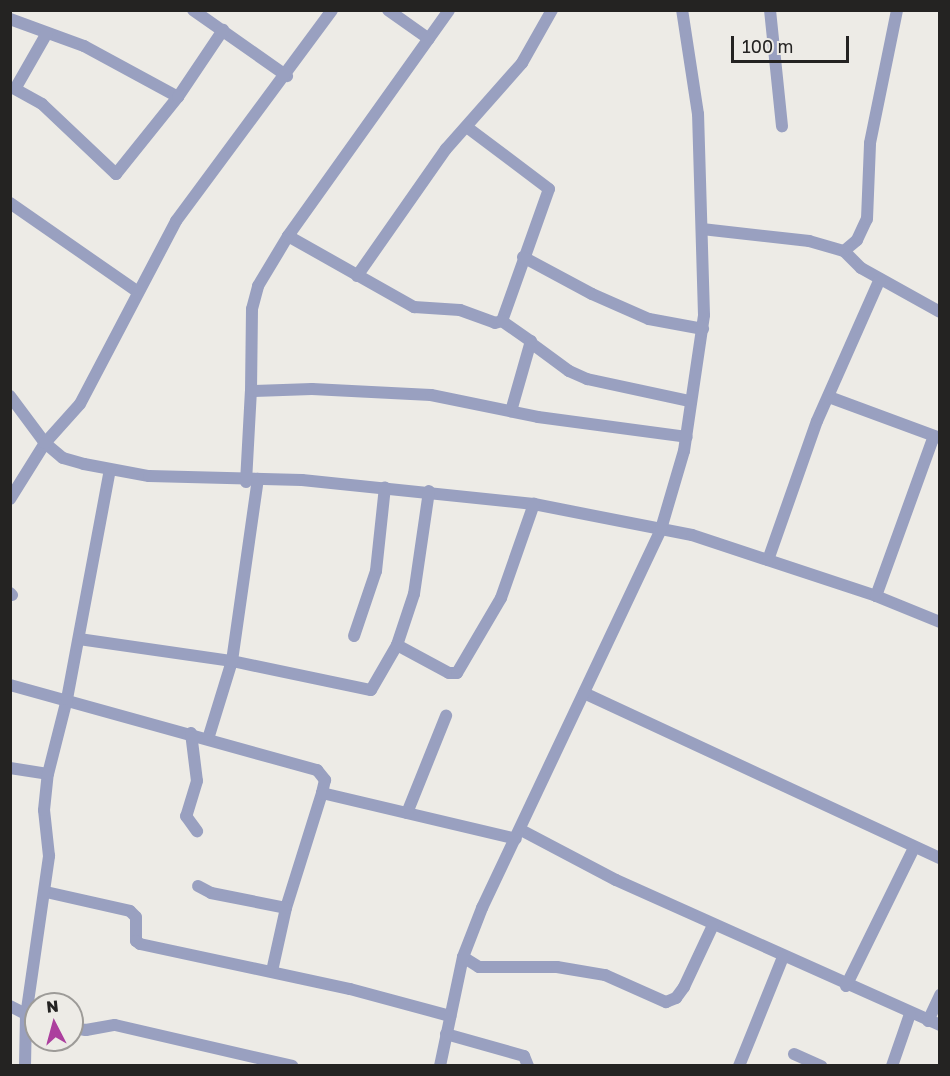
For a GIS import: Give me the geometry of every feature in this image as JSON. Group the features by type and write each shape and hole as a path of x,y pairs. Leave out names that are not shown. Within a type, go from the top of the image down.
{"street":[{"path":"193,10 287,76"},
{"path":"10,499 45,443 80,404 185,207 287,76 332,10"},
{"path":"388,10 429,39"},
{"path":"208,739 232,661 252,480 252,309 258,286 288,236 389,90 429,39 448,10"},
{"path":"357,276 446,149 468,128 522,63 552,10"},
{"path":"440,1065 463,957 482,908 660,529 687,437 689,401 702,329 702,229 698,114 682,10"},
{"path":"770,10 782,126"},
{"path":"844,251 857,240 867,219 870,143 897,10"},
{"path":"10,19 84,45 178,97"},
{"path":"47,33 15,89 42,104 116,174 178,97 223,30"},
{"path":"468,128 549,189 502,321"},
{"path":"10,203 138,292"},
{"path":"702,229 809,241 844,251 861,268 939,312"},
{"path":"288,236 414,307 460,310 495,323 502,321"},
{"path":"524,257 592,294 650,319 702,329"},
{"path":"768,560 797,472 880,279"},
{"path":"502,321 569,371 587,379 689,401"},
{"path":"511,411 531,343"},
{"path":"251,391 312,389 431,395 511,411 687,437"},
{"path":"10,396 45,443 63,458 110,470 385,487 534,504 660,529 768,560 876,596 939,622"},
{"path":"829,397 937,437 876,596"},
{"path":"34,992 49,856 44,810 48,774 67,699 110,470"},
{"path":"354,636 376,571 385,487"},
{"path":"79,639 232,661 372,690 397,645 414,594 429,491"},
{"path":"397,645 444,667 448,673 457,673 501,598 534,504"},
{"path":"10,685 191,733 317,770 325,780 286,908 272,971"},
{"path":"584,693 939,858"},
{"path":"407,813 446,716"},
{"path":"191,733 197,781 186,816 197,831"},
{"path":"10,768 48,774"},
{"path":"322,793 407,813 518,834 846,986 934,1023 939,995"},
{"path":"846,986 914,848"},
{"path":"198,886 211,893 286,908"},
{"path":"46,892 130,911 136,917 136,940 140,944 272,971 450,1016"},
{"path":"463,957 479,967 557,967 605,975 666,1002 676,998 684,987 713,925"},
{"path":"739,1065 783,957"},
{"path":"10,1006 24,1013"},
{"path":"892,1065 910,1014"},
{"path":"84,1030 114,1025 292,1065"},
{"path":"446,1034 524,1056 528,1065"},
{"path":"794,1054 821,1065"}]}
